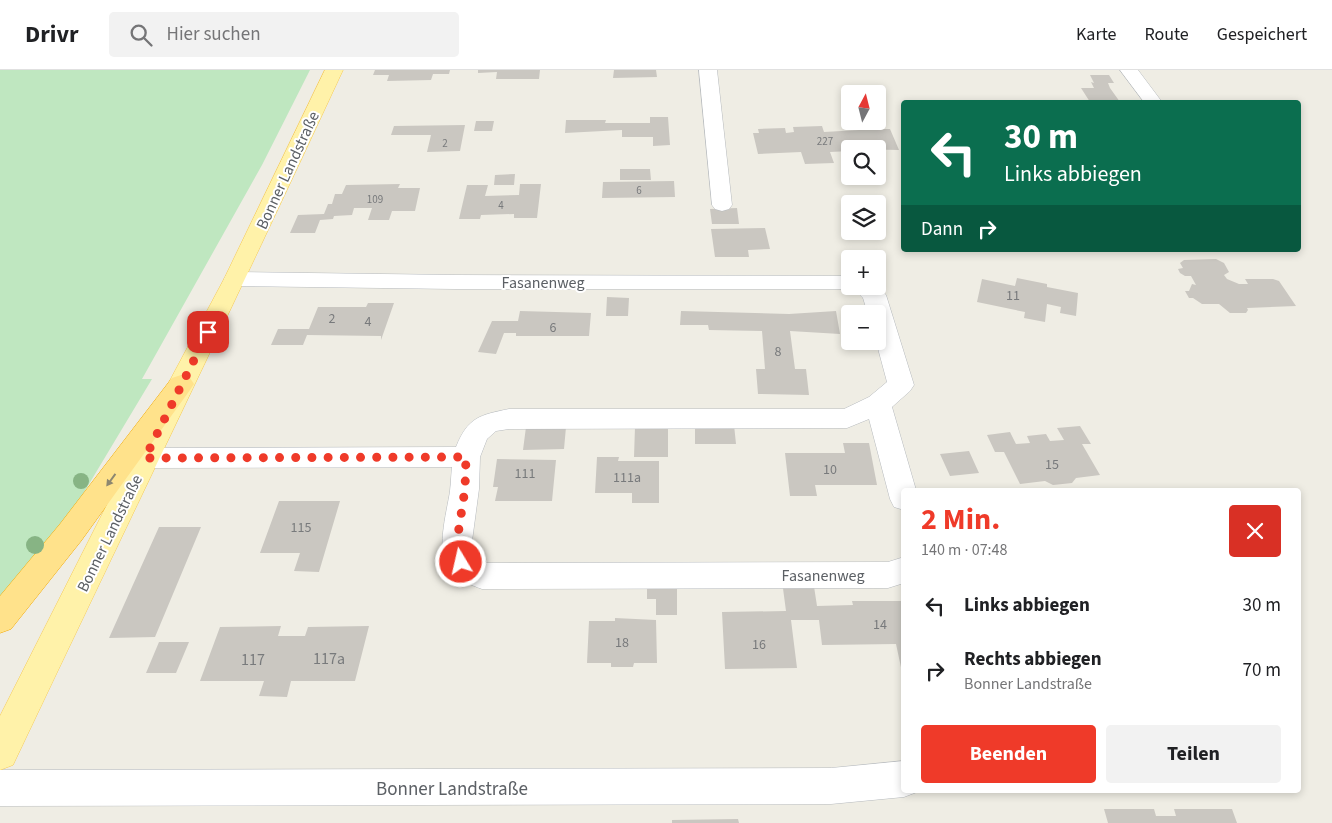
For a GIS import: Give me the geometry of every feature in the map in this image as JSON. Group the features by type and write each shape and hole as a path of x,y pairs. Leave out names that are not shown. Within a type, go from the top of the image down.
{"highway":[{"path":"0,619 84,516 181,384"}],"main road":[{"name":"Bonner Landstraße","path":"0,753 181,384 235,279 334,70"}],"street":[{"path":"708,70 722,205"},
{"path":"1129,70 1152,100"},
{"name":"Fasanenweg","path":"235,279 455,282 841,283"},
{"path":"874,295 900,385 878,404 901,488"},
{"name":"Fasanenweg","path":"878,404 847,418 509,419 488,423 475,434 466,457 465,489 457,541 461,562 482,576 888,575 901,571"},
{"path":"145,458 466,457"},
{"name":"Bonner Landstraße","path":"0,788 831,786 901,779"}],"green space":[{"path":"0,70 310,70 262,165 142,379 152,379 77,504 0,601"}],"building":[{"path":"375,70 450,70 449,74 433,74 431,80 387,81 389,75 373,75"},
{"path":"478,70 540,70 539,79 496,79 497,72 478,73"},
{"path":"614,70 656,70 657,77 613,78"},
{"path":"1090,75 1109,75 1114,83 1108,83 1119,100 1089,100 1081,88 1094,88 1091,82 1094,83"},
{"path":"650,117 668,117 670,145 653,146 653,137 622,137 622,130 565,133 566,120 606,120 605,123 650,123"},
{"path":"476,121 494,121 492,131 474,131"},
{"path":"465,125 460,151 427,152 431,135 391,135 394,126"},
{"path":"822,126 824,132 890,129 899,150 886,150 886,140 841,140 841,151 830,152 834,163 805,164 801,152 758,154 753,133 759,133 758,129 785,128 786,133 794,132 793,127"},
{"path":"620,169 650,169 651,180 620,180"},
{"path":"515,174 514,185 494,185 495,175"},
{"path":"674,181 675,197 602,198 603,182"},
{"path":"400,184 398,188 420,188 415,211 392,211 389,220 368,220 372,208 354,208 352,215 334,216 333,219 320,220 315,233 290,233 298,215 324,214 328,204 332,204 335,194 342,194 346,185"},
{"path":"520,184 541,184 537,218 514,218 514,214 481,215 480,219 459,219 467,185 488,185 485,196 519,195"},
{"path":"737,208 739,224 712,224 710,209"},
{"path":"765,228 770,249 748,250 749,257 715,257 711,229"},
{"path":"1216,259 1224,263 1229,272 1224,275 1227,279 1239,284 1248,284 1245,279 1273,279 1279,281 1296,306 1247,308 1246,313 1230,313 1219,304 1202,304 1193,298 1189,298 1185,291 1189,291 1192,284 1196,285 1191,276 1185,276 1180,273 1178,269 1183,268 1180,263 1184,260"},
{"path":"1017,278 1047,284 1047,287 1078,293 1076,316 1060,313 1061,307 1047,304 1045,322 1024,318 1025,312 977,302 982,279 1015,286"},
{"path":"607,297 629,298 628,316 606,316"},
{"path":"368,303 394,303 381,340 381,336 307,335 303,345 271,345 278,329 309,329 318,307 366,307"},
{"path":"520,311 591,313 589,336 516,336 516,333 504,333 496,354 478,352 492,321 518,321"},
{"path":"681,311 789,314 836,311 840,334 790,331 795,369 806,369 809,395 758,394 756,369 765,369 762,331 709,330 708,325 680,325"},
{"path":"695,425 734,425 736,444 695,444"},
{"path":"1080,426 1091,444 1082,444 1100,475 1076,478 1072,483 1053,485 1045,481 1020,484 1004,452 995,452 987,435 1010,432 1016,444 1030,443 1027,436 1046,434 1050,441 1064,440 1057,428"},
{"path":"526,427 566,427 564,449 523,450"},
{"path":"635,427 668,427 668,457 634,457"},
{"path":"843,443 869,443 877,485 815,485 817,496 790,496 785,453 845,453"},
{"path":"969,451 979,473 950,476 940,454"},
{"path":"597,457 619,457 618,461 659,461 659,503 632,503 632,493 595,493"},
{"path":"497,459 556,460 552,501 495,501 498,487 493,487"},
{"path":"279,501 340,501 319,572 294,571 300,553 260,553"},
{"path":"159,527 201,527 155,637 109,638"},
{"path":"813,580 817,606 853,605 852,601 901,601 901,667 896,644 822,645 819,620 791,620 797,668 725,669 722,612 786,611 782,581"},
{"path":"647,582 677,583 677,615 656,615 656,599 647,599"},
{"path":"615,618 656,620 657,663 634,663 633,667 611,667 611,663 587,663 589,621 615,621"},
{"path":"281,626 278,636 305,636 308,627 369,626 355,681 291,681 287,697 259,696 264,681 200,681 220,627"},
{"path":"159,642 189,642 176,673 146,673"},
{"path":"1104,809 1154,809 1156,816 1176,816 1174,809 1232,809 1237,823 1108,823"},
{"path":"738,819 739,823 672,823 672,820"}],"route":[{"path":"208,332 145,458 466,457 465,489 457,541 461,562"}]}
